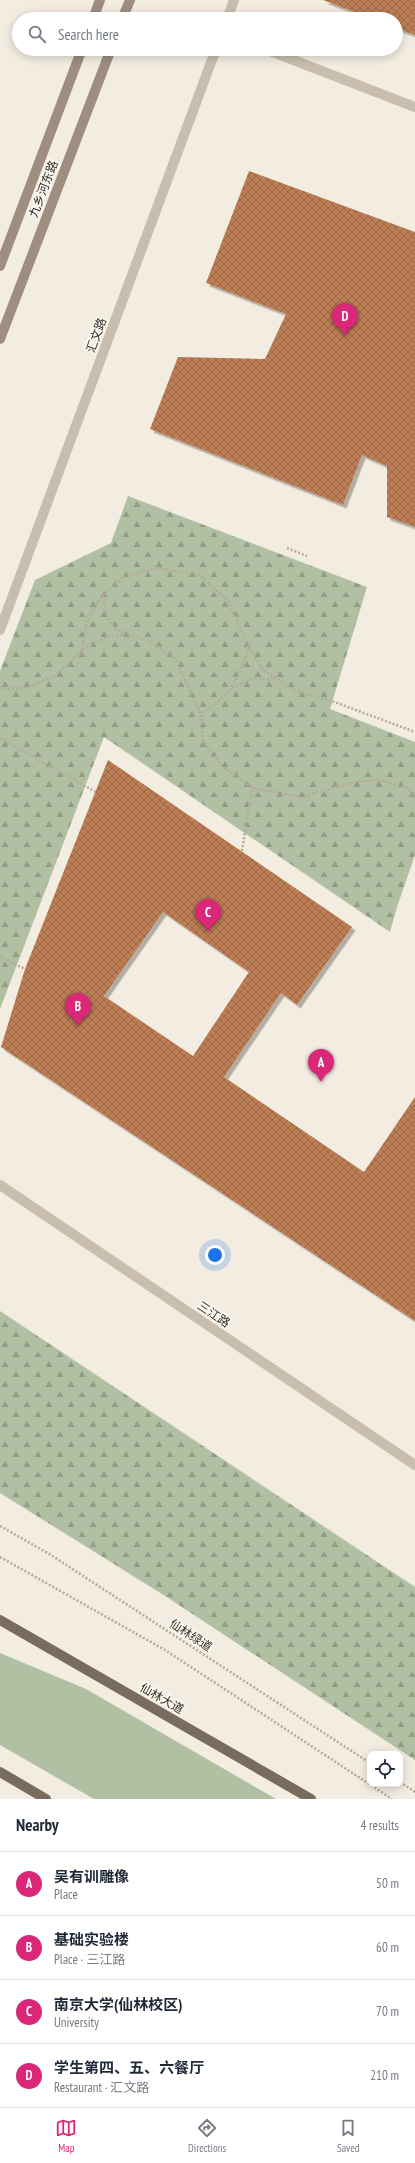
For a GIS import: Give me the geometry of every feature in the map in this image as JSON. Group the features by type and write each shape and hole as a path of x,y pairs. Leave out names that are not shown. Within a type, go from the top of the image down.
{"main road":[{"path":"96,12 100,0"},
{"path":"125,12 130,0"},
{"name":"九乡河东路","path":"0,266 79,56"},
{"name":"九乡河东路","path":"0,339 108,56"},
{"name":"仙林大道","path":"0,1620 311,1799"},
{"path":"0,1772 46,1799"}],"street":[{"path":"230,12 234,0"},
{"name":"汇文路","path":"0,630 213,56"},
{"path":"283,56 415,107"},
{"name":"三江路","path":"0,1185 415,1465"}],"path":[{"path":"287,548 307,556"},
{"path":"82,650 87,619 103,595 123,577 157,568 200,575 228,601 249,647 263,670 296,690 332,701 415,732"},
{"path":"103,595 106,612 113,628 126,634 150,641 175,659 201,714 203,741 222,766 252,788 301,797 354,782 380,780 406,787 415,799"},
{"path":"0,688 25,688 56,676 82,650 107,637 126,634"},
{"path":"201,714 221,701 242,668 249,647"},
{"path":"231,687 253,679 276,679"},
{"path":"0,738 96,792"},
{"path":"242,851 252,788"},
{"path":"0,957 25,969"},
{"name":"仙林绿道","path":"0,1526 51,1555 367,1761"},
{"path":"0,1557 165,1650 392,1799"},
{"path":"403,1784 415,1792"}],"green space":[{"path":"128,496 367,587 330,709 415,742 415,855 390,932 104,737 0,1009 0,671 35,580 111,543"},
{"path":"0,1311 415,1587 415,1760 162,1594 0,1493"},
{"path":"0,1653 86,1689 276,1799 94,1799 0,1745"}],"building":[{"path":"323,0 415,0 415,35 403,31 403,12 355,12"},
{"path":"249,171 415,232 415,527 387,517 387,466 362,455 343,505 150,429 178,357 265,359 286,314 206,283"},
{"path":"108,760 352,927 297,1005 281,993 224,1077 364,1172 415,1097 415,1321 1,1047 25,969","holes":["163,912 249,972 193,1056 104,996"]}],"place":[{"name":"学生第四、五、六餐厅","path":"345,336"},
{"name":"南京大学(仙林校区)","path":"208,932"},
{"name":"基础实验楼","path":"78,1026"},
{"name":"吴有训雕像","path":"321,1082"}]}
